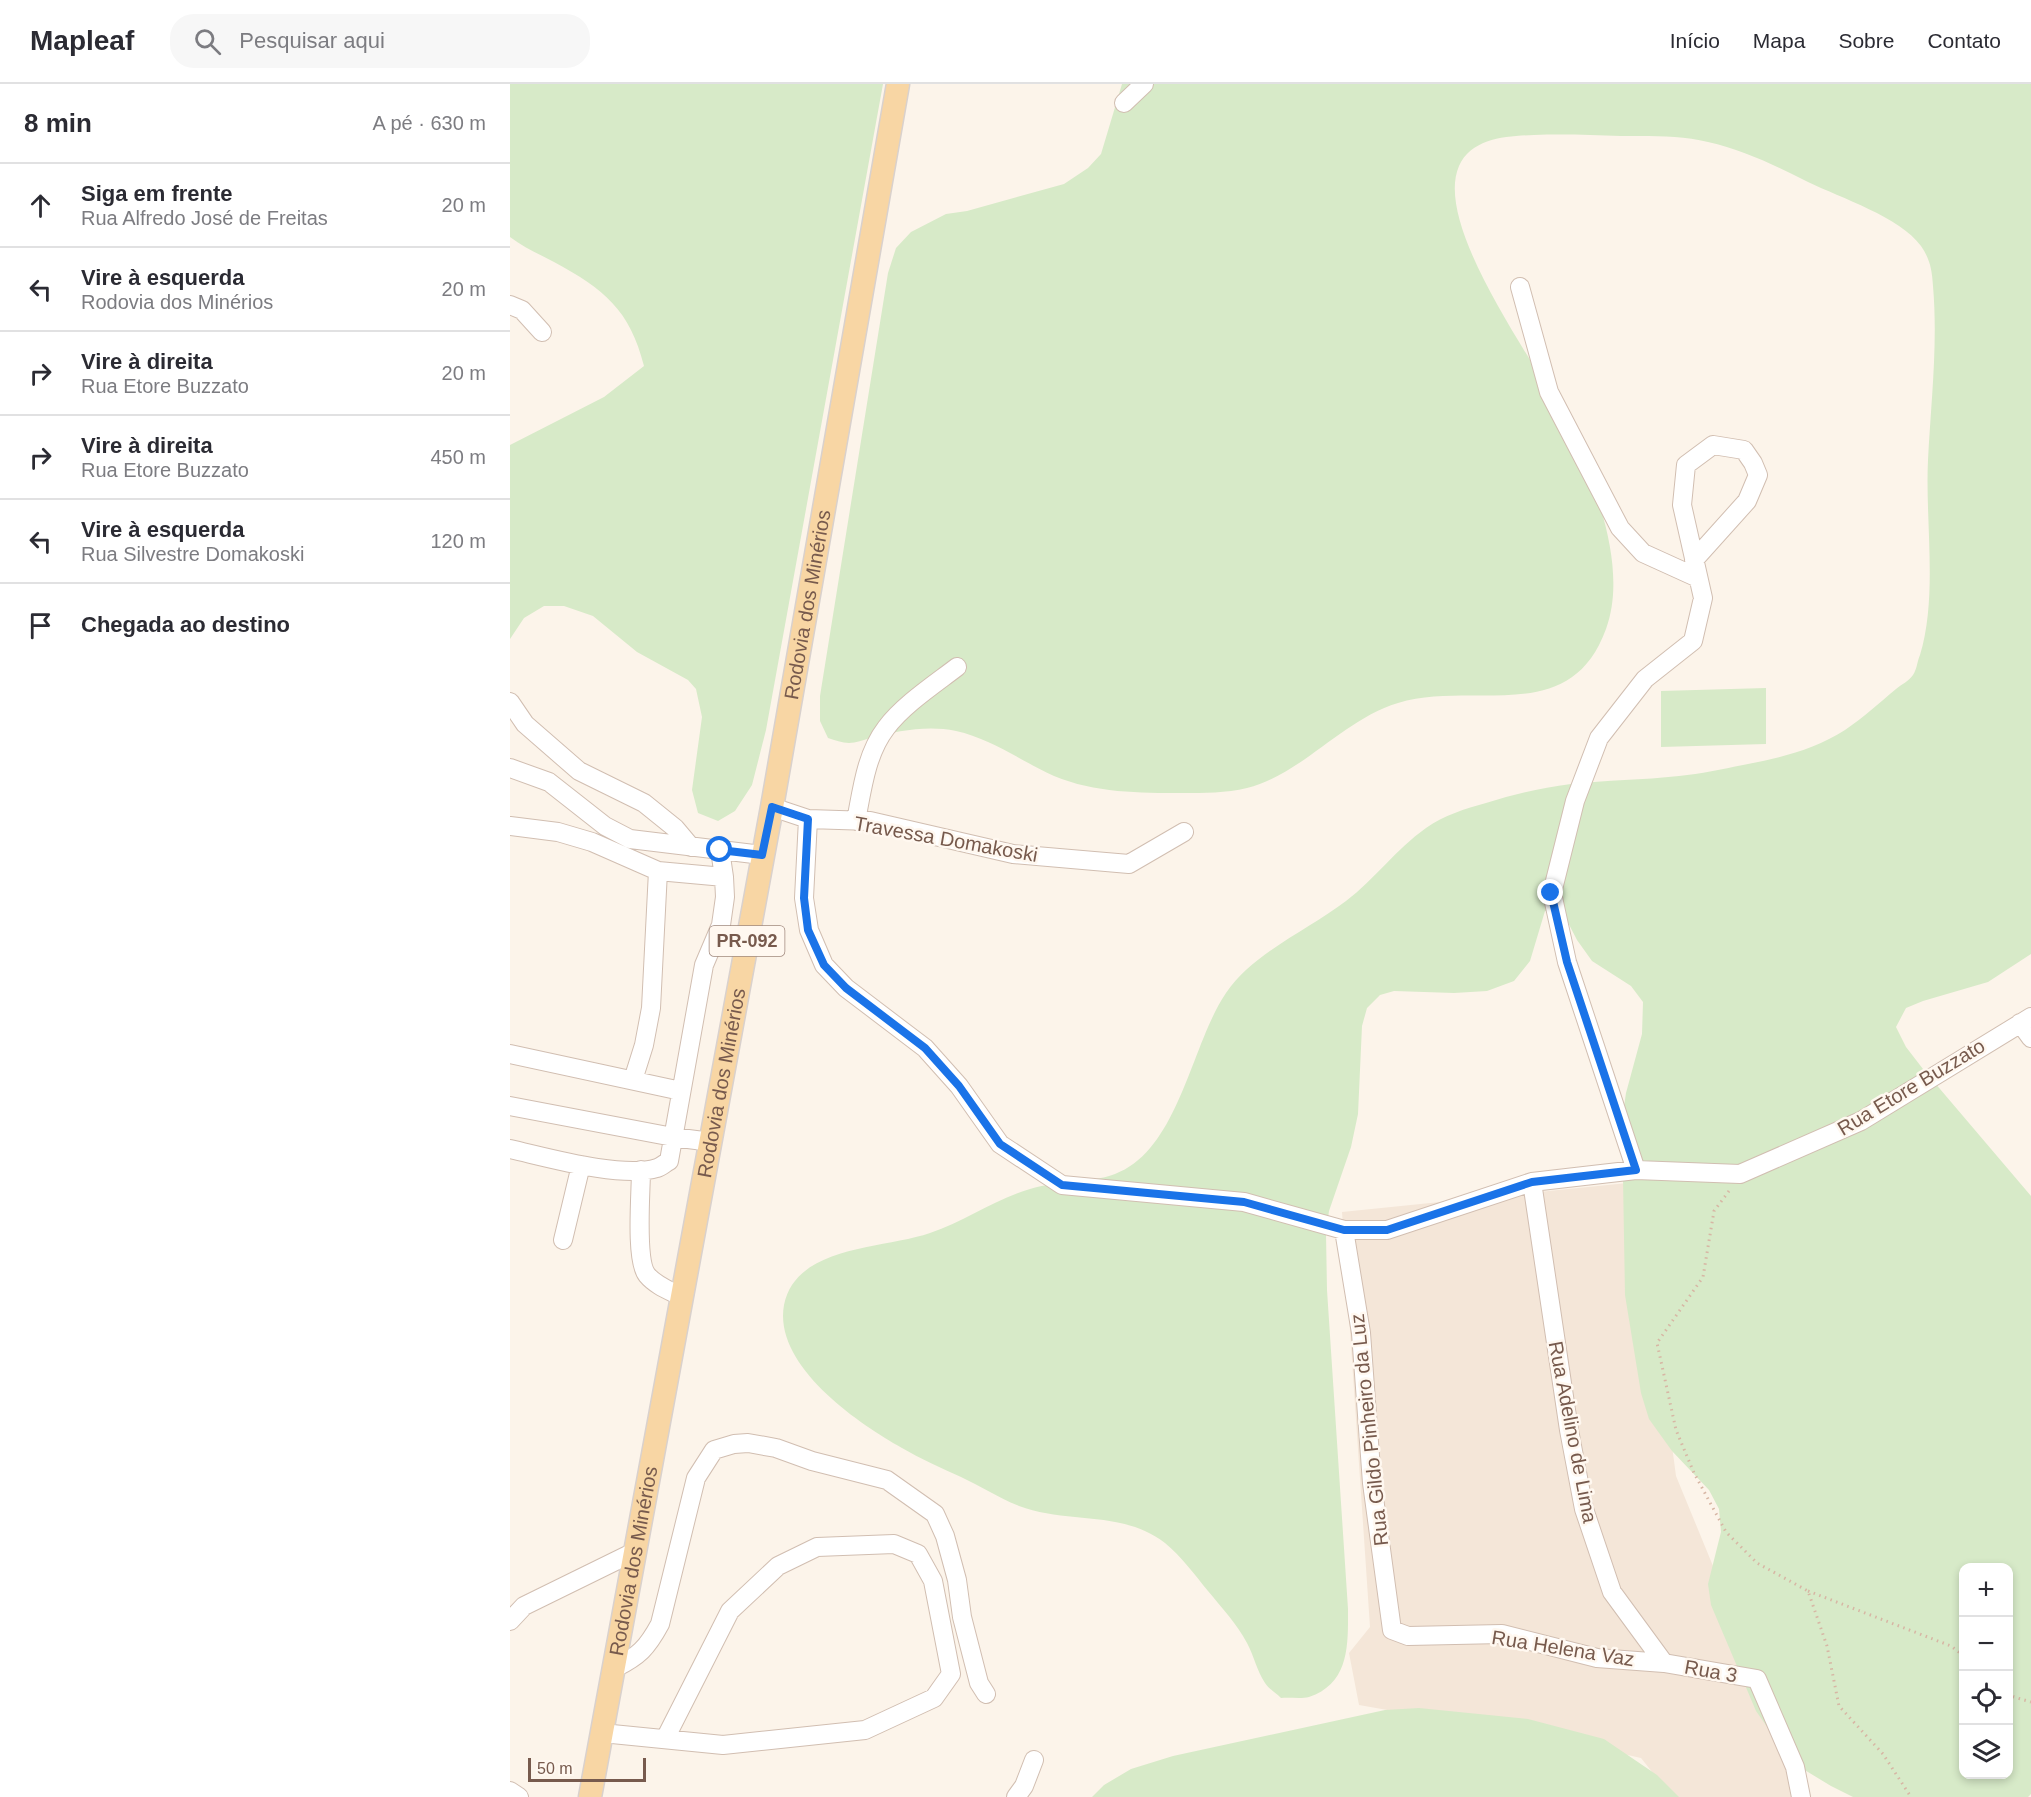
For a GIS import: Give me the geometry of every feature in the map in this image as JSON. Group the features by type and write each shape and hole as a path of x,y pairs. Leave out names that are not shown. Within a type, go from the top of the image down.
{"main road":[{"name":"Rodovia dos Minérios","path":"590,1797 772,807 898,84"}],"street":[{"path":"1124,103 1144,84"},
{"path":"1520,287 1549,392 1620,528 1643,553 1698,578"},
{"path":"510,305 522,310 542,332"},
{"path":"1636,1170 1567,962 1551,893 1575,801 1599,738 1645,679 1693,641 1703,598 1698,578 1694,560 1682,505 1686,465 1713,445 1744,450 1758,475 1748,501 1694,560"},
{"path":"856,821 864,777 886,728 918,696 957,667"},
{"path":"510,702 525,724 579,771 644,803 675,828 691,847"},
{"path":"510,768 549,782 605,826 630,839 762,855"},
{"path":"772,807 808,819"},
{"name":"Rua Etore Buzzato","path":"808,819 804,898 808,930 824,965 846,988 925,1048 959,1086 1000,1144 1062,1185 1244,1202 1344,1230 1387,1230 1532,1182 1636,1170 1740,1174 1861,1121 2025,1020"},
{"name":"Travessa Domakoski","path":"808,819 870,821 1013,854 1130,864 1184,832"},
{"path":"510,826 558,832 592,842 658,871 724,877"},
{"path":"510,1149 581,1165 622,1170 657,1168 669,1161 704,965 721,925 725,897 720,850"},
{"path":"633,1080 644,1045 651,1008 658,871"},
{"path":"2025,1020 2031,1038"},
{"path":"510,1054 681,1091"},
{"path":"510,1106 711,1142"},
{"path":"563,1239 581,1165"},
{"path":"641,1170 640,1258 646,1274 656,1283 682,1298"},
{"name":"Rua Adelino de Lima","path":"1532,1182 1569,1430 1584,1509 1612,1592 1664,1663"},
{"name":"Rua Gildo Pinheiro da Luz","path":"1344,1230 1361,1333 1372,1484 1392,1630"},
{"path":"615,1668 635,1658 649,1645 660,1624 696,1479 714,1450 734,1444 748,1443 776,1448 812,1461 887,1480 936,1514 945,1536 957,1580 962,1617 979,1683 986,1694"},
{"path":"602,1733 723,1745 865,1730 934,1698 951,1674 933,1581 918,1554 894,1544 817,1547 778,1566 729,1611 665,1739"},
{"path":"510,1621 525,1606 636,1551"},
{"name":"Rua Helena Vaz","path":"1392,1630 1408,1636 1502,1634 1597,1658 1664,1663"},
{"name":"Rua 3","path":"1664,1663 1757,1679 1795,1767 1801,1797"},
{"path":"1016,1797 1024,1786 1034,1760"},
{"path":"510,1791 519,1797"}],"path":[{"path":"1740,1174 1714,1211 1703,1277 1657,1343 1676,1430 1694,1473 1726,1532 1757,1563 1808,1591 1951,1646 1959,1652"},
{"path":"1808,1591 1827,1646 1839,1706 1883,1754 1911,1797"},
{"path":"2013,1696 2031,1702"}],"shaded area":[{"path":"1637,1182 1676,1476 1808,1797 1672,1797 1641,1758 1574,1743 1359,1705 1349,1653 1370,1627 1342,1212"}],"green space":[{"path":"510,84 883,84 766,730 752,785 735,811 718,821 698,813 692,790 702,717 696,689 688,680 637,652 593,616 564,606 544,606 524,618 510,639 510,445 604,397 644,366 631,330 623,316 601,292 572,272 510,237"},
{"path":"1122,84 2031,84 2031,954 1988,982 1906,1008 1896,1027 1906,1047 1923,1069 2031,1196 2031,1794 2028,1797 1853,1797 1803,1769 1784,1751 1756,1711 1711,1605 1708,1584 1721,1532 1719,1509 1709,1490 1672,1451 1649,1419 1641,1393 1625,1295 1622,1120 1626,1093 1642,1034 1643,1002 1631,986 1592,961 1577,940 1560,907 1545,911 1530,961 1514,981 1487,991 1454,993 1394,991 1380,995 1367,1008 1362,1026 1358,1114 1351,1147 1329,1211 1326,1234 1327,1290 1348,1622 1344,1661 1332,1682 1322,1691 1306,1698 1281,1698 1271,1689 1262,1678 1247,1643 1234,1623 1188,1566 1165,1543 1131,1526 1056,1515 1019,1506 916,1456 863,1424 842,1408 822,1390 791,1349 784,1327 784,1305 792,1285 805,1271 823,1260 844,1252 930,1233 1017,1193 1051,1184 1105,1177 1137,1161 1154,1143 1169,1120 1214,1014 1237,979 1266,954 1346,901 1415,836 1433,823 1470,808 1538,789 1695,774 1770,759 1809,748 1845,730 1907,681 1914,673 1920,655 1930,584 1928,460 1935,330 1933,280 1927,255 1921,246 1885,217 1760,159 1721,145 1665,136 1523,135 1491,140 1472,149 1459,166 1455,190 1460,220 1471,252 1506,320 1555,402 1580,453 1602,512 1613,573 1612,602 1606,629 1590,660 1569,679 1545,690 1517,694 1428,697 1398,703 1359,721 1287,771 1268,781 1247,788 1223,792 1134,792 1085,786 1054,776 982,739 945,729 902,731 852,743 828,738 820,721 820,696 888,273 896,248 911,232 946,214 967,211 1064,184 1088,168 1101,154"},
{"path":"1766,688 1766,744 1661,747 1661,691"},
{"path":"1419,1708 1528,1719 1604,1739 1657,1775 1679,1797 1092,1797 1104,1785 1131,1769 1173,1756 1385,1710"}],"route":[{"path":"720,850 762,855 772,807 808,819 804,898 808,930 824,965 846,988 925,1048 959,1086 1000,1144 1062,1185 1244,1202 1344,1230 1387,1230 1532,1182 1636,1170 1567,962 1551,893"}]}
